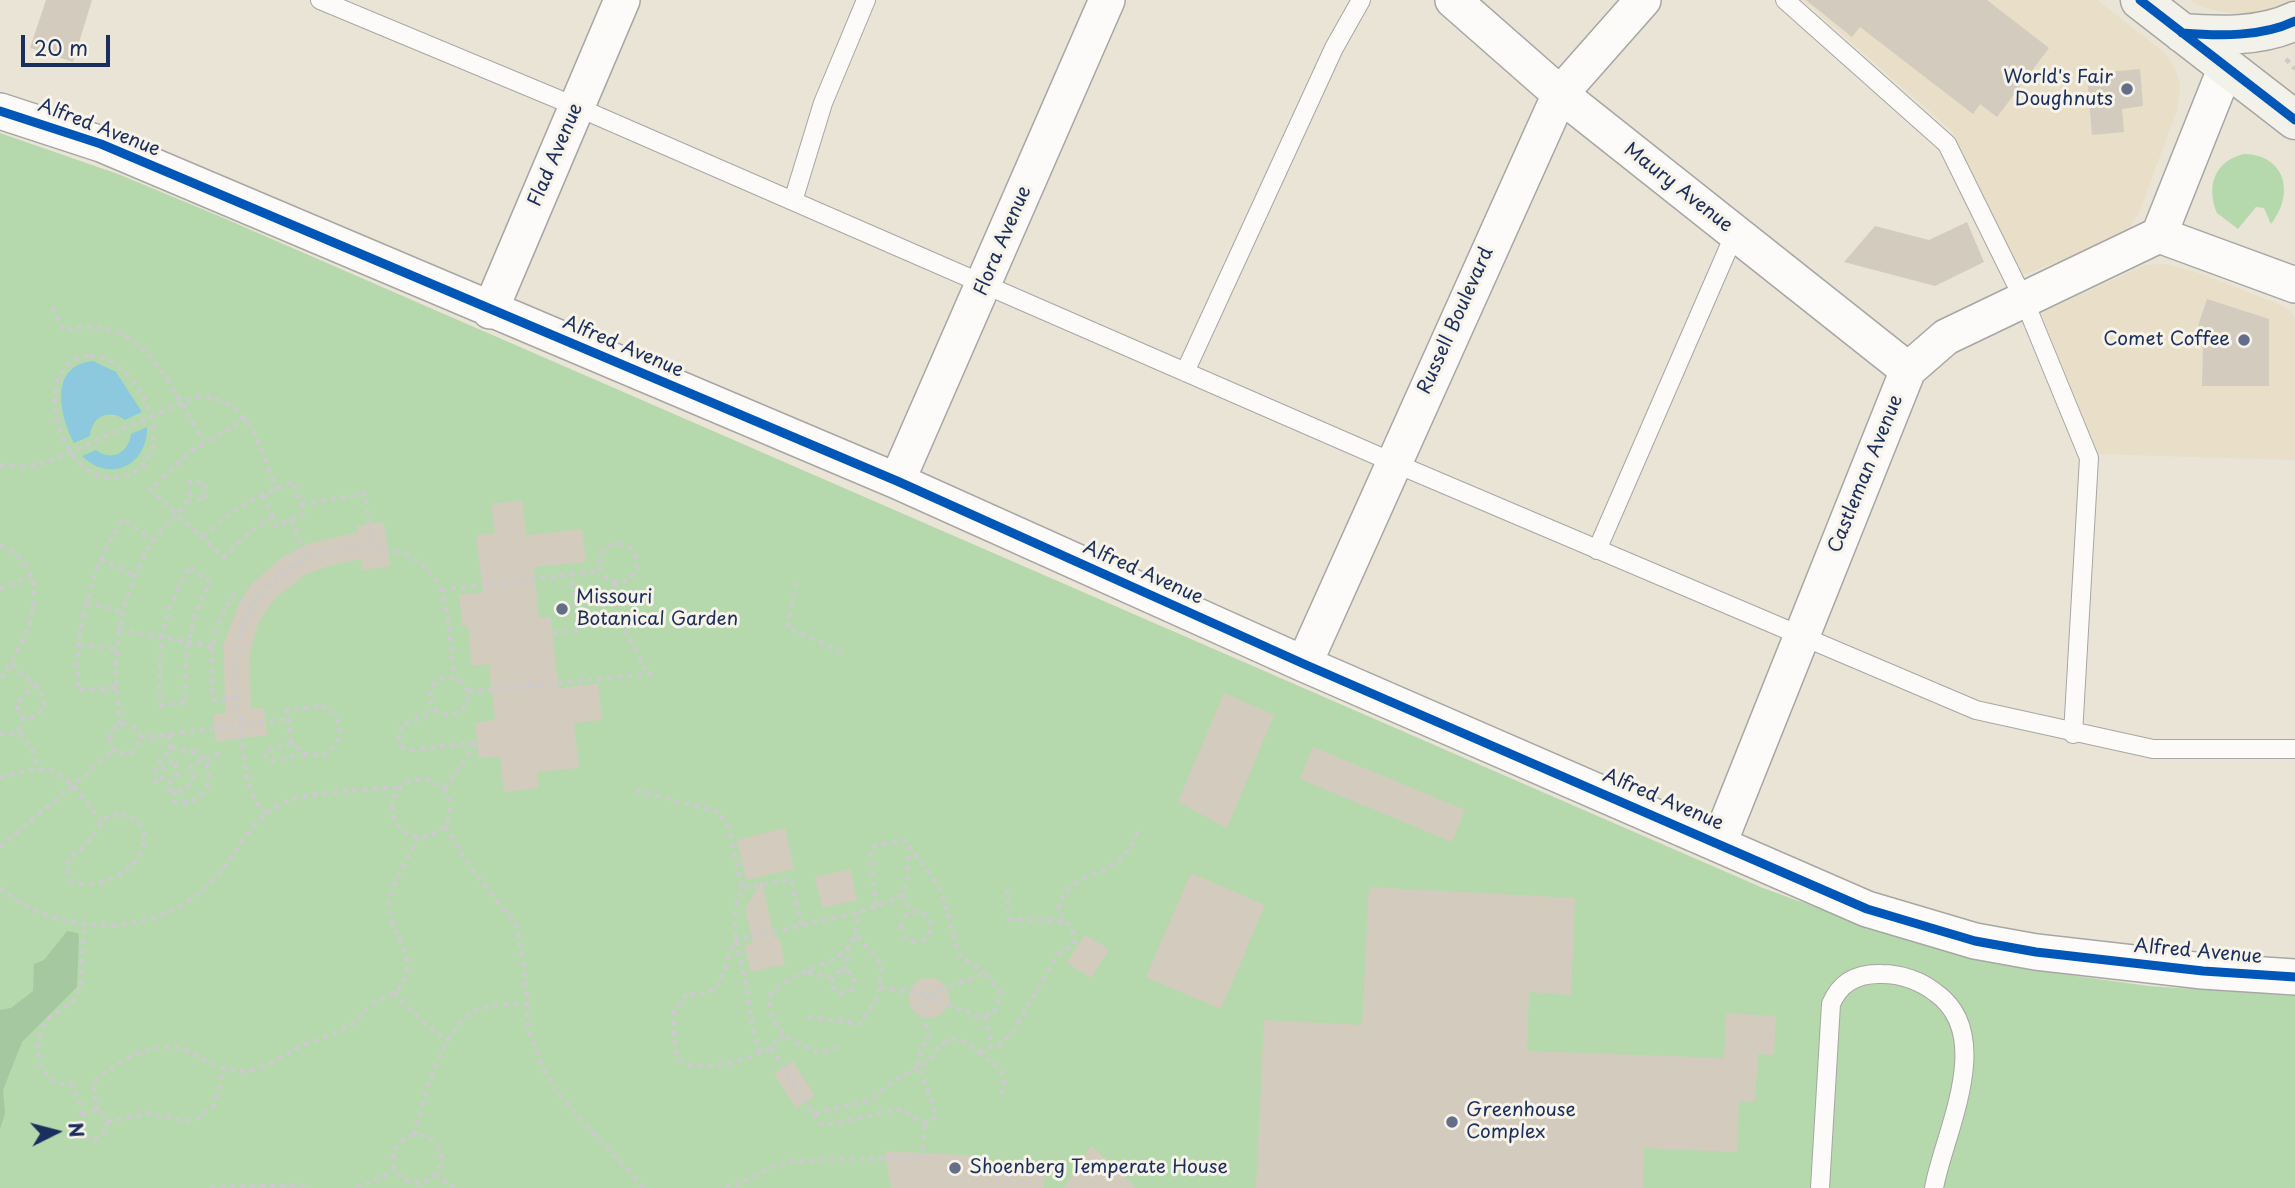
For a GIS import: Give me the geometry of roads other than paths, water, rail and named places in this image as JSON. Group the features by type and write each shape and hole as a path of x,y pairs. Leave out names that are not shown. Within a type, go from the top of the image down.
{"main road":[{"path":"2140,0 2295,120"},
{"path":"2182,33 2206,35 2259,31 2295,21"}],"street":[{"name":"Flad Avenue","path":"490,311 622,0"},
{"name":"Flora Avenue","path":"897,481 985,285 1107,0"},
{"name":"Maury Avenue","path":"1453,0 1560,94 1908,370"},
{"name":"Russell Boulevard","path":"1304,664 1392,462 1560,94 1643,0"},
{"path":"2226,67 2159,235 2295,285"},
{"name":"Alfred Avenue","path":"0,111 101,144 490,311 897,481 1304,664 1867,909 1975,941 2102,960 2295,977"},
{"name":"Castleman Avenue","path":"1718,843 1908,370 1946,337 2159,235"}],"lane":[{"path":"320,0 577,107 1392,462 1801,638 1976,710 2073,734 2153,749 2295,749"},
{"path":"793,201 823,103 866,0"},
{"path":"1185,372 1334,48 1361,0"},
{"path":"1785,0 1947,144 2024,300 2089,458 2073,734"},
{"path":"1597,550 1735,233"},
{"path":"1820,1188 1831,1004 1843,985 1867,975 1882,974 1920,983 1942,997 1961,1025 1964,1057 1956,1108 1934,1188"}],"water":[{"path":"93,361 116,372 142,412 125,420 119,416 102,416 91,429 90,436 74,443 64,419 61,393 69,371 79,364"},
{"path":"147,427 141,452 125,466 104,469 82,456 96,450 102,454 118,454 127,446 131,434"}],"place":[{"name":"World's Fair Doughnuts","path":"2127,89"},
{"name":"Comet Coffee","path":"2244,340"},
{"name":"Missouri Botanical Garden","path":"562,609"},
{"name":"Greenhouse Complex","path":"1452,1122"},
{"name":"Shoenberg Temperate House","path":"955,1168"}]}
